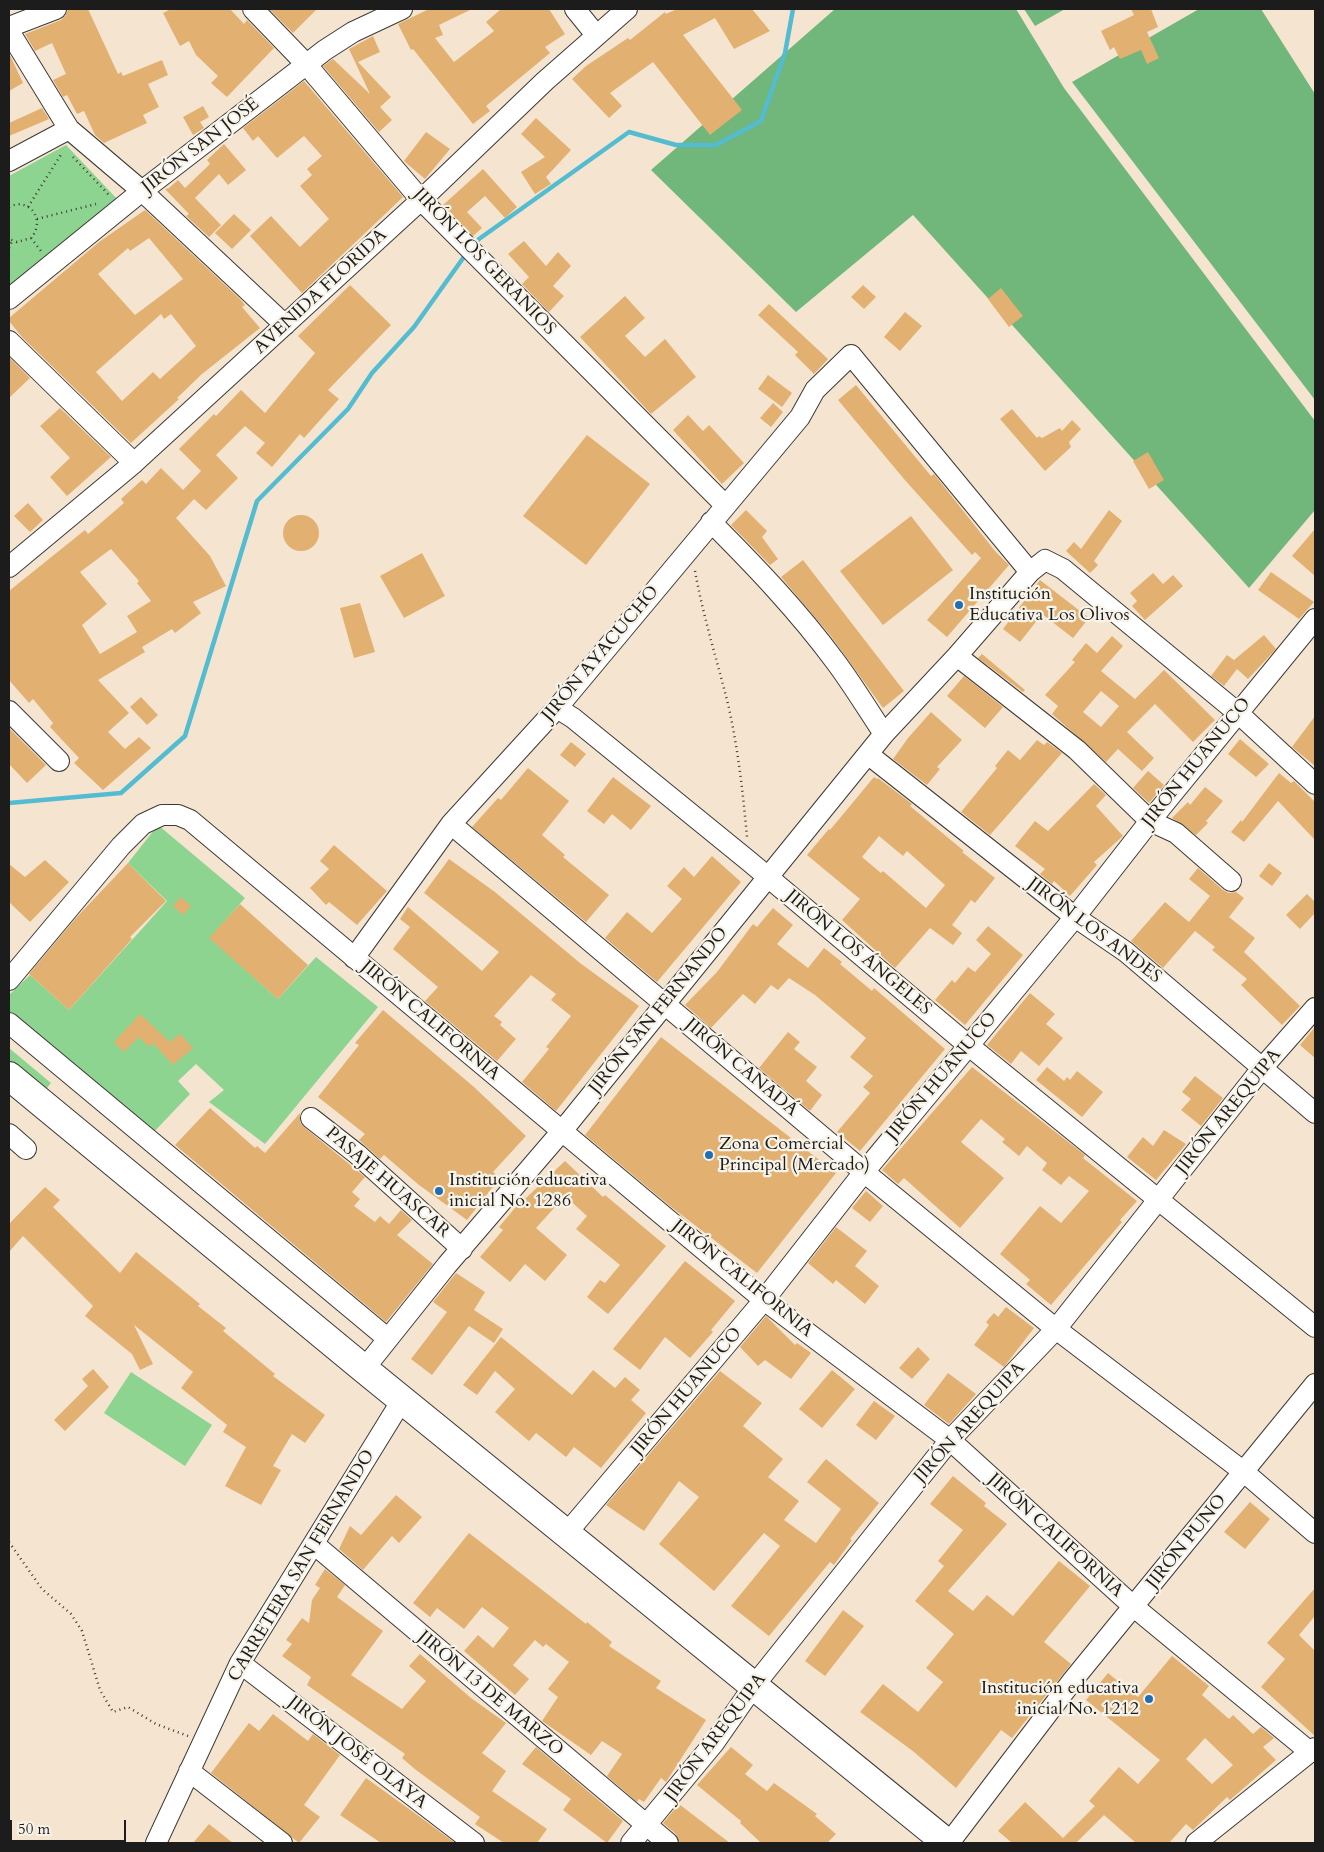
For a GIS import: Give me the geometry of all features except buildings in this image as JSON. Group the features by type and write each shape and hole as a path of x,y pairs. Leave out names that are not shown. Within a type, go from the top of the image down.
{"highway":[{"path":"9,1076 566,1534 948,1843"}],"street":[{"path":"56,9 9,29 70,129 142,191 285,325"},
{"name":"JIRÓN LOS GERANIOS","path":"253,9 306,64 421,200 725,505"},
{"name":"JIRÓN SAN JOSÉ","path":"9,299 142,191 306,64 352,32 402,9"},
{"path":"575,9 596,35"},
{"name":"AVENIDA FLORIDA","path":"9,567 134,463 421,200 596,35 627,9"},
{"path":"9,161 70,129"},
{"path":"9,341 134,463"},
{"name":"JIRÓN AYACUCHO","path":"354,958 451,824 556,708 725,505 750,480 800,417 815,390 852,354 1037,566"},
{"path":"711,522 758,570 814,635 835,662 884,734"},
{"path":"1037,566 1063,569 1238,713 1315,784"},
{"name":"JIRÓN SAN FERNANDO","path":"364,1369 387,1338 562,1131 767,877 869,755 884,734 1037,566"},
{"name":"JIRÓN HUANUCO","path":"566,1534 764,1300 864,1172 1075,917 1150,821 1315,619"},
{"path":"957,656 1077,750 1150,821 1176,833 1232,881"},
{"name":"JIRÓN LOS ÁNGELES","path":"556,708 573,718 750,862 968,1046 1315,1327"},
{"path":"9,711 59,761"},
{"name":"JIRÓN LOS ANDES","path":"869,755 1075,917 1126,952 1315,1112"},
{"name":"JIRÓN CALIFORNIA","path":"9,980 121,846 143,824 162,815 178,815 190,820 764,1300 950,1440 1134,1607 1313,1750"},
{"name":"JIRÓN CANADÁ","path":"451,824 864,1172 1056,1328 1244,1472"},
{"name":"JIRÓN AREQUIPA","path":"631,1843 647,1827 714,1743 754,1687 950,1440 1056,1328 1263,1067 1315,1008"},
{"path":"9,1023 387,1338"},
{"name":"PASAJE HUASCAR","path":"311,1118 358,1154 462,1249"},
{"path":"9,1134 26,1149"},
{"name":"JIRÓN PUNO","path":"948,1843 1073,1680 1315,1384"},
{"name":"CARRETERA SAN FERNANDO","path":"156,1843 240,1663 402,1400"},
{"path":"1244,1472 1315,1533"},
{"name":"JIRÓN 13 DE MARZO","path":"314,1544 668,1843"},
{"name":"JIRÓN JOSÉ OLAYA","path":"240,1663 474,1843"},
{"path":"1196,1843 1313,1750"},
{"path":"190,1771 282,1843"}],"path":[{"path":"58,154 63,151 69,153 114,200"},
{"path":"28,207 63,151"},
{"path":"37,218 104,202"},
{"path":"9,207 18,204 28,207 37,218 38,228 31,238 24,242 10,240 9,248"},
{"path":"31,238 45,256"},
{"path":"690,547 700,602 728,706 741,778 750,862"},
{"path":"9,1542 42,1589 71,1614 82,1631 100,1690 113,1712 128,1707 156,1724 203,1742"}],"green space":[{"path":"835,9 1016,9 1064,88 1315,421 1315,510 1249,588 913,215 796,312 651,170"},
{"path":"1024,9 1065,9 1035,26"},
{"path":"1199,9 1261,9 1315,94 1315,400 1072,82"},
{"path":"66,145 120,202 9,289 9,176"},
{"path":"158,825 245,898 210,938 278,999 316,957 378,1007 265,1144 209,1102 224,1090 196,1064 178,1081 190,1094 150,1136 9,1012 9,995 30,975 69,1010 167,901 128,863"},
{"path":"9,1048 51,1083 44,1092 9,1062"},
{"path":"131,1372 212,1425 185,1466 104,1413"}],"waterway":[{"path":"473,246 479,239 629,132 676,145 716,145 761,121 785,53 793,9"},
{"path":"9,803 121,793 185,736 257,501 348,409 372,373 414,327 466,254"}],"place":[{"name":"Institución Educativa Los Olivos","path":"959,605"},
{"name":"Zona Comercial Principal (Mercado)","path":"709,1155"},
{"name":"Institución educativa inicial No. 1286","path":"439,1191"},
{"name":"Institución educativa inicial No. 1212","path":"1149,1699"}]}
